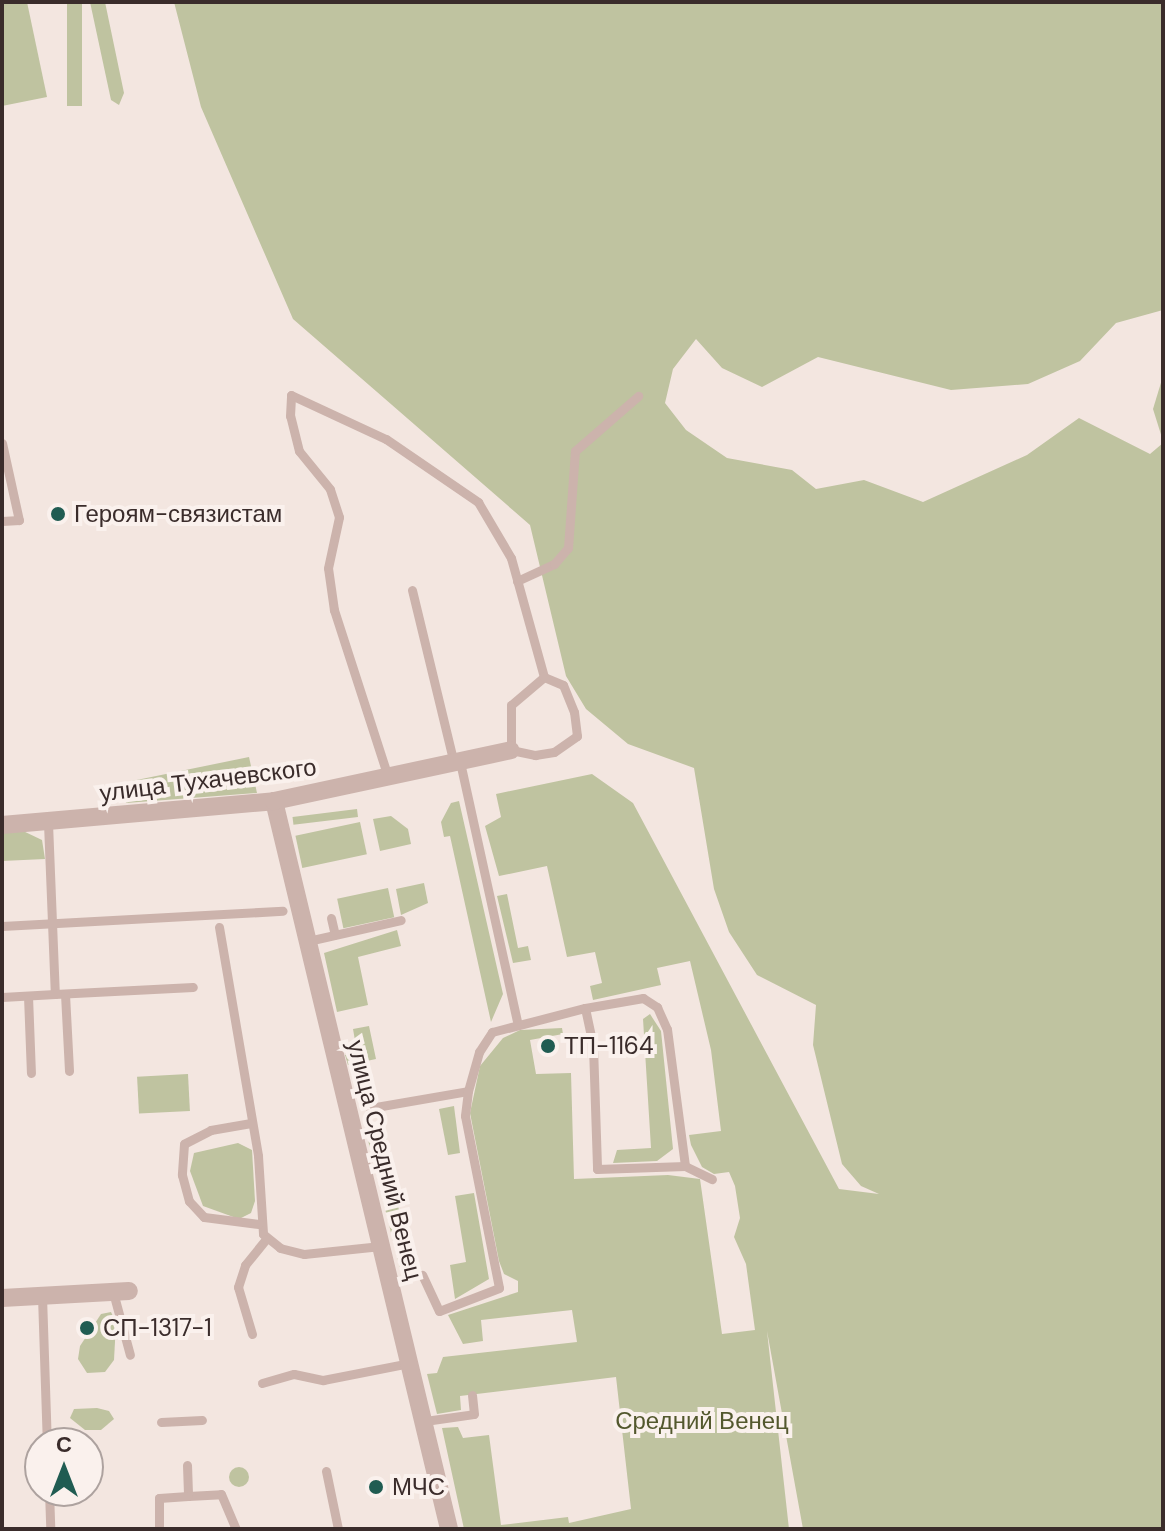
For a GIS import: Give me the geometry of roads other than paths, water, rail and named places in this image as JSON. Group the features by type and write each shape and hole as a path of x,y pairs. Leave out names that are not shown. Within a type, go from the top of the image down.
{"street":[{"name":"улица Тухачевского","path":"2,825 274,801 511,750"},
{"name":"улица Средний Венец","path":"274,801 449,1529"},
{"path":"2,1298 121,1292"}],"lane":[{"path":"388,777 334,610 328,568 339,517 330,489 299,451 290,416 291,395 386,439 478,502 511,558 544,677"},
{"path":"517,581 554,564 568,548 575,451 638,396"},
{"path":"2,443 19,520 2,521"},
{"path":"412,590 457,762 517,1022"},
{"path":"544,677 563,685 574,712 577,736 554,752 535,755 511,750 511,705 544,677"},
{"path":"48,823 51,923 69,1071"},
{"path":"2,926 283,911"},
{"path":"331,918 335,935"},
{"path":"308,941 401,920"},
{"path":"219,927 251,1123 259,1224 266,1239 280,1248 314,1254 381,1246"},
{"path":"2,997 193,987"},
{"path":"28,996 31,1073"},
{"path":"422,1275 439,1311 499,1288 465,1116 468,1091 487,1038 517,1022 643,998 657,1007 667,1029 685,1166"},
{"path":"585,1008 593,1046 597,1169 685,1166 712,1179"},
{"path":"370,1108 468,1091"},
{"path":"251,1123 211,1130 184,1144 182,1175 189,1201 204,1217 259,1224"},
{"path":"252,1334 238,1287 245,1265 266,1239"},
{"path":"121,1292 130,1355"},
{"path":"42,1296 46,1427"},
{"path":"262,1383 294,1374 323,1380 410,1363"},
{"path":"425,1421 474,1414 472,1395"},
{"path":"161,1422 184,1426 202,1420"},
{"path":"187,1465 188,1496"},
{"path":"326,1471 338,1529"},
{"path":"159,1529 159,1498 221,1494 236,1529"},
{"path":"49,1507 50,1529"}],"place":[{"name":"Героям-связистам","path":"58,514"},
{"name":"ТП-1164","path":"548,1046"},
{"name":"СП-1317-1","path":"87,1328"},
{"name":"МЧС","path":"376,1487"}],"park label":[{"name":"Средний Венец","path":"702,1421"}]}
